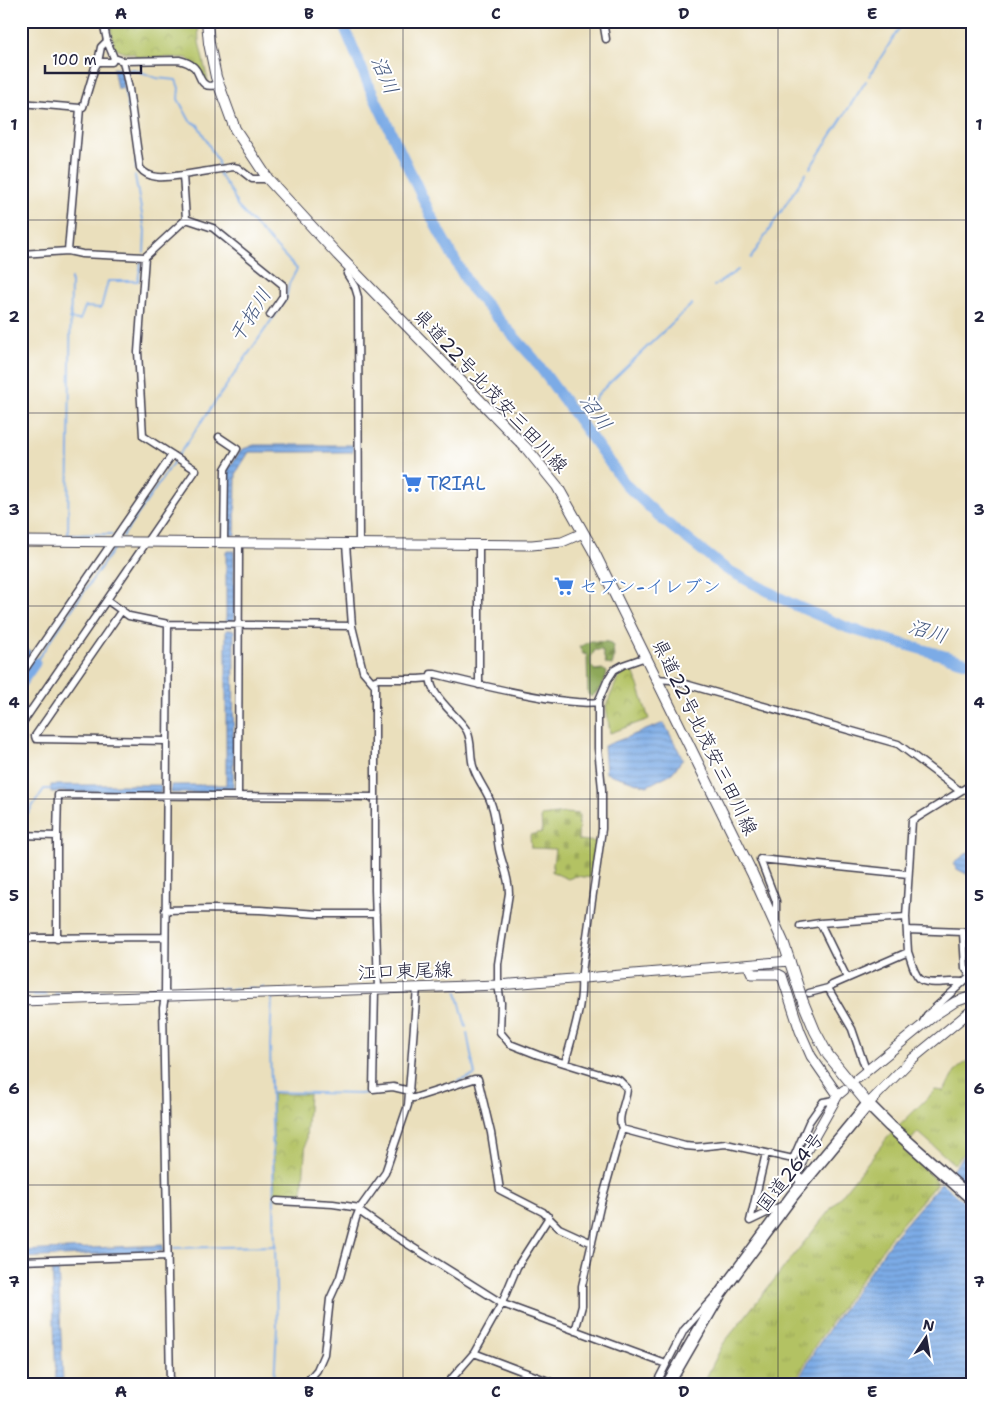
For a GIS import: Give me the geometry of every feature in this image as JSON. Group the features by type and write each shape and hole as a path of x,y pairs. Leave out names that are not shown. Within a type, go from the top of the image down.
{"highway":[{"path":"868,1104 972,1199"},
{"name":"国道264号","path":"668,1384 720,1294 802,1183 868,1104"}],"main road":[{"name":"県道22号北茂安三田川線","path":"207,21 209,43 219,85 235,129 268,179 350,267 527,449 557,486 593,550 752,873 790,960 814,1031 828,1055 868,1104"}],"street":[{"path":"103,21 107,41 114,58 123,61 185,61 197,69 204,84 208,86 219,85"},
{"path":"603,21 606,39"},
{"path":"68,252 80,108 83,107 102,47 107,41"},
{"path":"98,62 112,62 114,58"},
{"path":"123,61 142,171 153,177 161,178 233,167 238,168 252,179 268,179"},
{"path":"21,103 80,108"},
{"path":"183,175 186,219"},
{"path":"21,725 196,470 143,436 138,352 145,257 186,219"},
{"path":"186,219 212,228 283,285 283,296 270,315"},
{"path":"21,254 68,252 145,257"},
{"path":"350,267 347,274 355,287 358,305 359,544"},
{"path":"219,437 237,449 225,469 224,543"},
{"path":"21,675 113,541 175,457"},
{"path":"21,541 532,544 562,542 583,533"},
{"path":"238,796 239,543"},
{"path":"346,544 352,626 363,671 375,685 376,989 373,1089 393,1087 414,1098 478,1079 491,1133 500,1190 549,1217 559,1228 592,1243"},
{"path":"479,544 479,685"},
{"path":"108,600 130,616 168,624 352,626"},
{"path":"122,610 35,736 36,739 167,741"},
{"path":"168,624 165,996 163,1008 170,1384"},
{"path":"565,1063 582,987 581,979 602,829 598,702 614,670 646,657"},
{"path":"373,681 378,678 430,678 431,674 435,674 479,685 561,700 598,702"},
{"path":"430,678 436,692 467,731 470,739 471,760 474,770 491,802 497,822 499,849 509,882 498,964 498,984 501,1003 500,1032 510,1044 538,1055 619,1080 625,1084 627,1092 620,1119 622,1129 600,1207 582,1286 582,1306 575,1331"},
{"path":"656,679 671,680 898,744 960,792"},
{"path":"962,982 931,983 918,978 908,952 906,917 908,874 912,822 972,784"},
{"path":"57,938 58,795 375,797"},
{"path":"21,835 57,836"},
{"path":"776,926 776,901 760,859 908,874"},
{"path":"165,910 223,909 319,914 376,914"},
{"path":"800,926 906,917"},
{"path":"820,923 847,978"},
{"path":"908,930 963,932 965,968 971,975 926,1015 919,1029"},
{"path":"21,938 165,936"},
{"path":"809,993 828,988 908,952"},
{"name":"江口東尾線","path":"21,1001 498,984 581,979 790,960"},
{"path":"748,964 752,974 780,975 792,998 800,1031 812,1056 839,1095"},
{"path":"305,1384 317,1370 324,1354 330,1299 340,1277 359,1209 388,1168 410,1095 417,987"},
{"path":"828,988 852,1029 866,1070"},
{"path":"858,1078 955,1002 972,996"},
{"path":"868,1104 911,1060 972,1010"},
{"path":"622,1129 685,1146 697,1147 726,1144 794,1160 809,1122 823,1102 839,1095"},
{"path":"802,1183 797,1174 804,1155 839,1095"},
{"path":"766,1153 750,1221 787,1203"},
{"path":"277,1201 333,1204 359,1209 393,1235 502,1303 666,1364"},
{"path":"447,1384 474,1353 502,1303 517,1267 549,1217"},
{"path":"21,1261 168,1256"},
{"path":"656,1384 684,1330 712,1299 720,1294"},
{"path":"474,1353 556,1384"}],"green space":[{"path":"110,21 198,21 199,42 208,81 205,81 199,69 187,58 136,57 134,53 120,51 114,45"},
{"path":"591,641 608,642 613,646 614,658 612,665 606,664 602,650 595,650 591,657 591,666 595,670 602,669 607,672 602,686 591,697 588,694 587,655 583,654 579,647"},
{"path":"627,670 634,673 649,719 610,733 606,706 618,678"},
{"path":"565,813 579,814 578,840 598,842 593,878 576,876 568,879 552,872 555,849 531,848 530,835 542,832 541,816"},
{"path":"972,1057 972,1145 954,1164 918,1132 903,1149 938,1182 892,1235 814,1347 794,1384 703,1384 723,1344 888,1137 935,1090 944,1091 955,1071"},
{"path":"272,1094 309,1094 302,1199 275,1198"}],"water":[{"path":"113,68 121,69 124,88 117,88"},
{"path":"254,445 353,445 353,452 249,452 236,473 235,535 227,535 228,470 241,450"},
{"path":"226,551 234,551 234,621 226,621"},
{"path":"226,630 234,630 233,793 171,793 171,785 226,785"},
{"path":"21,650 30,650 30,657 23,665 21,665"},
{"path":"664,723 683,759 672,773 647,786 606,773 604,746"},
{"path":"51,785 161,785 161,793 51,792"},
{"path":"972,849 972,877 957,869 953,864"},
{"path":"972,1147 972,1384 796,1384 816,1348 894,1237"},
{"path":"163,1245 163,1251 21,1258 21,1251"},
{"path":"52,1264 58,1264 63,1384 56,1384"}],"pier":[{"path":"947,1172 972,1194 972,1209 939,1180"}],"waterway":[{"name":"沼川","path":"342,21 369,86 437,228 470,287 534,359 626,485 663,520 726,569 792,604 848,628 972,664"},
{"path":"869,76 904,21"},
{"name":"干拓川","path":"127,71 133,69 156,78 176,80 179,88 178,99 190,121 198,125 218,162 220,175 233,194 237,206 297,269 289,284 286,299 178,456"},
{"path":"810,168 866,81"},
{"path":"124,88 129,111"},
{"path":"136,161 136,169"},
{"path":"751,258 806,173"},
{"path":"135,176 145,231 144,252"},
{"path":"70,319 80,320 85,307 101,308 108,281 138,281 141,262"},
{"path":"714,286 738,270"},
{"path":"71,278 68,535 112,534"},
{"path":"575,416 593,402 599,393 692,304"},
{"name":"干拓川","path":"123,536 175,460"},
{"name":"干拓川","path":"35,663 114,548"},
{"name":"干拓川","path":"21,683 35,663"},
{"path":"21,809 28,813 44,789 51,789"},
{"path":"260,988 264,987"},
{"path":"232,989 238,988"},
{"path":"244,988 255,988"},
{"path":"199,990 203,989"},
{"path":"210,989 227,989"},
{"path":"171,991 189,990"},
{"path":"131,992 149,991"},
{"path":"55,994 122,992"},
{"path":"457,992 466,1027"},
{"path":"21,995 47,995"},
{"path":"272,997 270,1045 277,1327 274,1384"},
{"path":"456,1082 475,1075 467,1033"},
{"path":"273,1092 359,1094 375,1092"},
{"path":"172,1248 276,1246"}],"place":[{"name":"TRIAL","path":"412,483"},
{"name":"セブン-イレブン","path":"564,586"}]}
